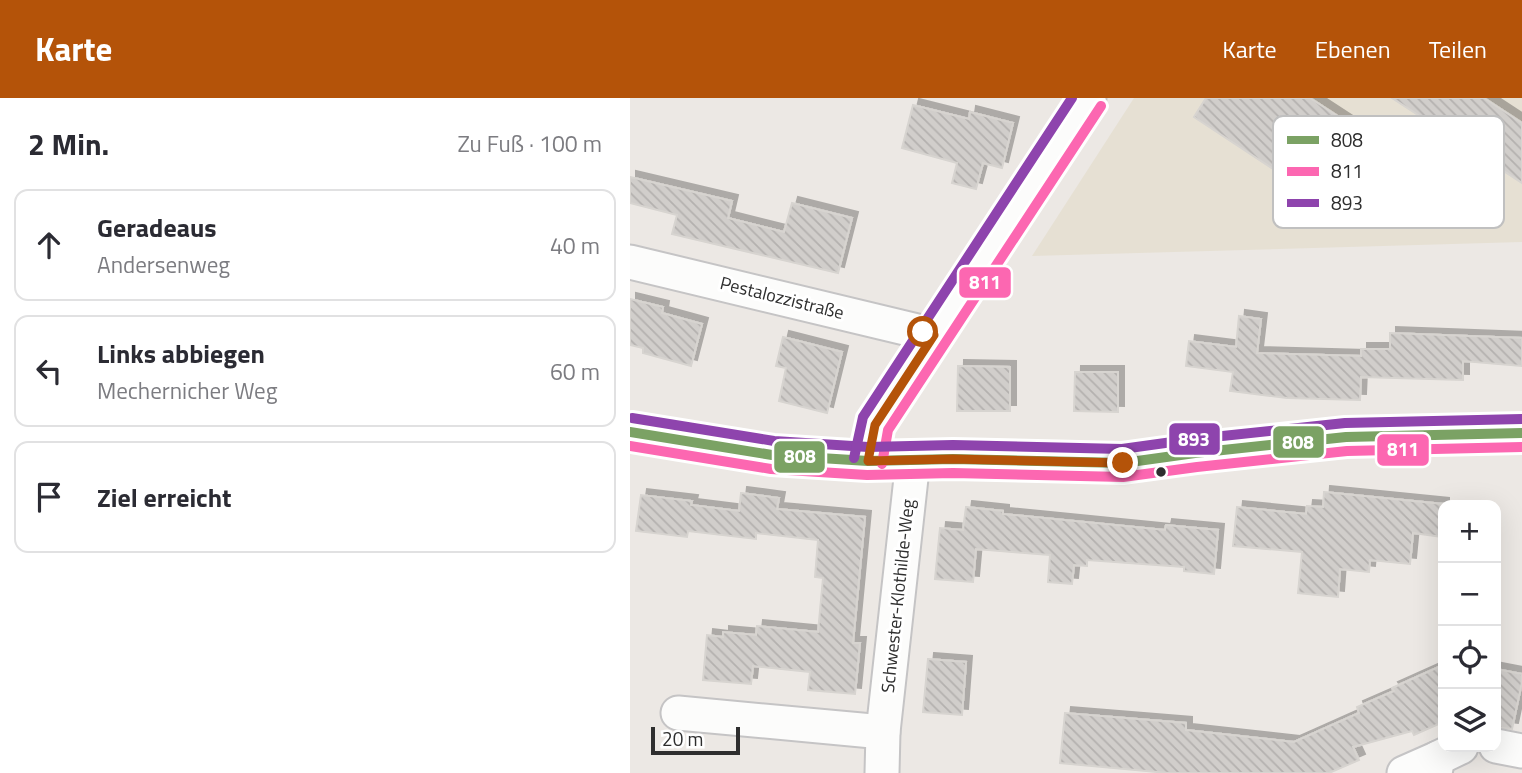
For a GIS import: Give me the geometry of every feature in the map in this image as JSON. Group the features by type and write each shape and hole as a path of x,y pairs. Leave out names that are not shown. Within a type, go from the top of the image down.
{"street":[{"path":"868,461 875,425 934,335 1078,100"},
{"name":"Pestalozzistraße","path":"630,262 934,335"},
{"path":"630,432 772,455 868,461 953,459 1123,463 1346,437 1522,433"},
{"name":"Schwester-Klothilde-Weg","path":"882,773 883,732 913,460"},
{"path":"678,713 883,732"},
{"path":"1501,747 1522,751"},
{"path":"1404,773 1445,759"}],"shaded area":[{"path":"1134,98 1522,98 1522,242 1032,256"}],"building":[{"path":"1206,98 1310,98 1338,116 1273,116 1273,169 1194,117"},
{"path":"1392,98 1484,98 1522,123 1522,183 1504,171 1504,116 1420,116"},
{"path":"913,105 969,119 970,112 1013,123 1002,168 983,163 976,189 952,183 957,163 902,148"},
{"path":"630,177 732,201 728,218 784,232 792,203 852,218 838,273 672,234 677,215 630,203"},
{"path":"630,299 663,307 662,313 702,324 691,366 643,353 643,348 630,345"},
{"path":"1239,316 1261,319 1257,353 1361,356 1361,349 1390,349 1390,333 1522,338 1522,366 1463,361 1463,380 1361,377 1360,400 1287,398 1230,391 1233,372 1186,366 1189,341 1236,347"},
{"path":"783,337 842,352 827,413 779,401 786,368 776,366"},
{"path":"958,366 1010,367 1010,411 957,411"},
{"path":"1075,372 1118,372 1118,412 1074,411"},
{"path":"1324,492 1438,503 1438,536 1413,533 1410,564 1370,560 1369,572 1340,569 1338,597 1298,593 1302,552 1233,546 1237,507 1306,514 1307,506 1323,507"},
{"path":"741,493 779,498 777,509 865,517 853,643 860,643 855,694 808,690 810,672 753,666 751,684 703,680 707,635 723,637 723,632 756,635 757,626 818,632 823,578 815,577 818,540 756,533 756,539 688,531 687,537 636,531 641,495 692,501 691,505 739,511"},
{"path":"966,507 1003,511 1003,514 1165,530 1166,525 1218,530 1214,574 1184,571 1184,567 1087,560 1087,566 1074,565 1072,584 1048,582 1050,555 976,549 973,582 935,579 940,528 963,530"},
{"path":"928,659 966,662 962,715 923,712"},
{"path":"1438,667 1438,724 1414,735 1412,731 1353,747 1359,760 1329,773 1168,773 1060,763 1065,713 1186,723 1186,730 1294,742 1359,713 1357,707 1394,691 1392,688"},
{"path":"1501,670 1522,674 1512,729 1501,728"}],"transit line":[{"name":"893","path":"854,458 863,417 1072,98"},
{"name":"811","path":"882,464 888,430 1101,106"},
{"name":"893","path":"632,418 774,441 868,447 953,445 1122,449 1345,423 1522,419"},
{"name":"808","path":"630,432 772,455 868,461 953,459 1123,463 1346,437 1522,433"},
{"name":"811","path":"630,446 771,469 867,475 953,473 1123,477 1347,451 1522,447"}],"route":[{"path":"923,332 934,335 875,425 868,461 953,459 1123,463"}]}
